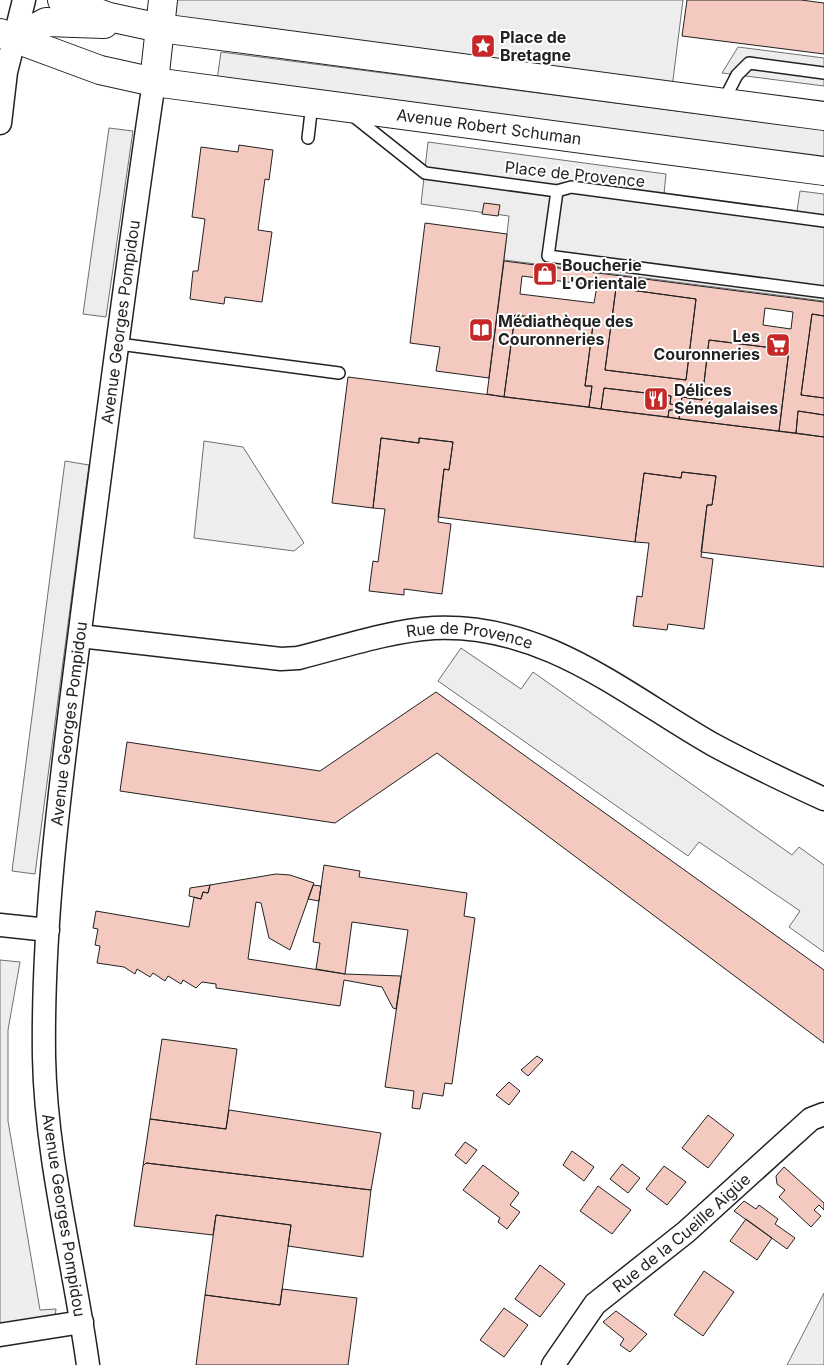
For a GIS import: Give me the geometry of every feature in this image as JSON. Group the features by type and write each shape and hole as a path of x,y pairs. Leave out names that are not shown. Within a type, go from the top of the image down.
{"main road":[{"path":"62,0 109,17 154,27 824,116"},
{"path":"154,82 154,27 163,0"},
{"path":"7,36 46,22 154,27"},
{"name":"Avenue Robert Schuman","path":"7,36 100,70 154,82 824,172"}],"street":[{"path":"0,123 6,72 7,36 24,0"},
{"name":"Avenue Georges Pompidou","path":"88,1365 53,1164 46,1105 44,1055 50,877 118,344 154,82"},
{"name":"Rue de Provence","path":"80,636 281,659 298,658 404,632 427,629 466,630 497,634 538,644 586,666 712,744 824,800"},
{"path":"0,925 48,930"},
{"name":"Rue de la Cueille Aigüe","path":"553,1365 595,1304 686,1232 811,1119 824,1114"},
{"path":"0,1335 82,1322"}],"lane":[{"path":"723,103 737,75 749,63 824,73"},
{"path":"308,138 312,104"},
{"name":"Place de Provence","path":"345,109 425,173 557,191 571,187 824,221"},
{"path":"557,191 548,256 824,292"},
{"path":"118,344 339,373"}],"shaded area":[{"name":"Place de Bretagne","path":"163,0 683,0 671,96 160,28"},
{"path":"738,47 824,58 824,86 722,73"},
{"path":"221,52 824,130 824,160 217,80"},
{"path":"109,128 133,131 106,317 83,314"},
{"path":"428,142 666,174 664,194 797,211 800,191 824,194 824,301 504,260 509,216 421,204"},
{"path":"204,441 243,447 304,543 294,551 194,538"},
{"path":"65,461 89,465 35,874 12,871"},
{"path":"461,648 521,689 533,672 792,855 799,847 824,865 824,952 789,927 800,911 699,842 688,856 438,681"},
{"path":"0,960 20,962 8,1030 8,1121 40,1310 56,1309 55,1317 0,1328"},
{"path":"824,1293 824,1365 787,1365"}],"building":[{"path":"687,0 801,0 824,3 824,54 682,36"},
{"path":"239,145 273,150 269,180 265,179 258,230 272,232 262,302 225,297 224,304 190,299 193,271 198,271 205,219 192,217 201,147 238,152"},
{"path":"484,203 500,205 498,216 482,214"},
{"path":"425,223 507,234 489,378 436,371 440,347 410,343"},
{"name":"Les Couronneries","path":"504,261 824,302 824,316 812,314 801,395 824,398 824,415 798,411 796,433 779,431 789,350 709,340 702,400 682,397 679,419 668,417 669,410 674,410 675,405 670,404 671,396 604,388 601,409 589,407 592,386 585,386 593,325 515,315 504,397 487,394","holes":["522,276 597,286 594,303 520,294","616,288 696,299 686,380 605,370","765,308 793,312 791,329 763,325"]},
{"path":"616,288 696,299 686,380 605,370"},
{"path":"812,314 824,316 824,398 801,395"},
{"path":"515,315 593,325 585,386 592,386 589,407 504,397"},
{"path":"709,340 789,350 779,431 679,419 682,397 702,400"},
{"path":"348,377 824,437 824,567 701,552 707,505 712,505 716,476 682,472 681,478 644,473 635,542 438,517 444,469 449,470 453,442 419,438 419,443 381,438 373,508 332,503"},
{"path":"604,388 671,396 670,404 675,405 674,410 669,410 668,417 601,409"},
{"path":"798,411 824,415 824,437 796,433"},
{"path":"381,438 419,443 419,438 453,442 449,470 444,469 438,522 451,524 442,594 404,589 404,595 369,591 373,561 378,562 385,509 373,508"},
{"path":"682,472 716,476 712,505 707,505 701,557 713,559 704,629 668,624 667,630 633,626 637,596 642,597 649,543 635,542 644,473 681,478"},
{"path":"436,692 824,970 824,1043 437,753 335,823 120,791 127,742 320,771"},
{"path":"324,865 360,871 359,877 467,893 464,916 475,918 452,1084 445,1083 443,1096 423,1093 420,1109 412,1108 414,1091 385,1087 408,930 352,922 345,974 316,969 320,943 313,942"},
{"path":"276,874 290,875 314,883 290,950 269,938 261,903 256,902 248,959 345,974 401,976 396,1009 393,1008 382,987 344,980 340,1006 216,988 216,984 202,982 196,988 183,980 181,984 168,976 165,981 153,973 150,977 137,969 135,974 124,967 97,963 100,946 95,945 98,929 93,928 96,911 189,927 194,897 201,899 203,892 208,893 210,885"},
{"path":"210,885 208,893 203,892 201,899 189,896 190,888"},
{"path":"313,885 321,886 319,901 308,899"},
{"path":"162,1039 237,1049 226,1129 150,1119"},
{"path":"537,1056 543,1060 528,1076 521,1070"},
{"path":"509,1082 520,1091 509,1105 496,1095"},
{"path":"229,1110 381,1133 371,1190 146,1163 143,1166 150,1119 226,1129"},
{"path":"708,1115 734,1135 708,1168 682,1148"},
{"path":"465,1142 477,1150 466,1164 455,1155"},
{"path":"572,1151 594,1167 584,1181 563,1165"},
{"path":"146,1163 371,1190 363,1257 288,1246 291,1225 216,1215 213,1235 134,1226 143,1166"},
{"path":"622,1164 640,1178 628,1193 610,1179"},
{"path":"483,1165 519,1193 510,1205 520,1212 507,1229 498,1222 500,1218 463,1190"},
{"path":"664,1166 686,1182 667,1205 646,1189"},
{"path":"784,1167 824,1203 824,1210 819,1205 814,1210 821,1216 811,1227 779,1197 785,1190 777,1184 776,1176"},
{"path":"598,1186 631,1210 612,1234 580,1211"},
{"path":"744,1201 756,1209 759,1205 778,1219 775,1224 795,1238 787,1249 734,1211"},
{"path":"216,1215 291,1225 280,1305 205,1295"},
{"path":"746,1219 772,1238 757,1260 730,1241"},
{"path":"540,1265 565,1284 540,1317 515,1299"},
{"path":"704,1271 734,1292 703,1336 674,1315"},
{"path":"282,1289 357,1298 348,1365 196,1365 205,1295 280,1305"},
{"path":"504,1308 528,1325 504,1357 480,1340"},
{"path":"616,1311 647,1334 630,1352 620,1345 624,1339 603,1322"}],"place":[{"name":"Place de Bretagne","path":"483,46"},
{"name":"Boucherie L'Orientale","path":"545,274"},
{"name":"Médiathèque des Couronneries","path":"481,330"},
{"name":"Les Couronneries","path":"778,345"},
{"name":"Délices Sénégalaises","path":"656,399"}]}
